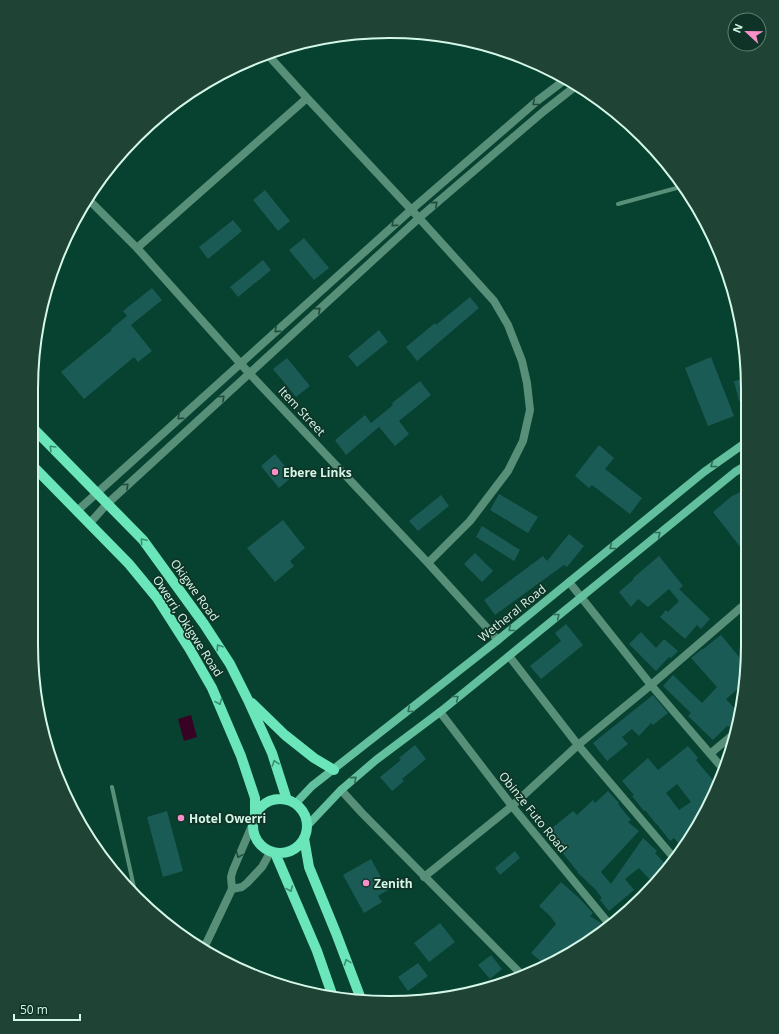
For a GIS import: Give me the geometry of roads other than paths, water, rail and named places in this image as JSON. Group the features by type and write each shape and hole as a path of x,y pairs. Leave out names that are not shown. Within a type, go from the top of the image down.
{"main road":[{"name":"Okigwe Road","path":"38,433 143,540 204,624 230,664 248,700 272,753 291,802"},
{"name":"Wetheral Road","path":"291,802 334,770 498,640 704,472 741,446"},
{"path":"307,826 341,790 376,760 440,712 741,468"},
{"name":"Owerri, Okigwe Road","path":"38,471 129,564 157,598 189,648 212,688 241,756 255,798 254,819"},
{"path":"248,700 285,735 314,758 334,770"},
{"path":"278,799 291,802 301,810 305,817 307,826 304,838 295,849 289,852 282,854 272,853 261,846 254,835 254,819 262,806 270,801 278,799"},
{"path":"304,838 309,866 359,994"},
{"path":"272,853 317,951 331,991"}],"street":[{"path":"271,59 494,301 508,325 522,361 527,383 530,410 523,441 508,471 470,521 428,563"},
{"path":"77,511 411,210 537,101 561,83"},
{"path":"89,524 107,504 419,218 572,89"},
{"path":"136,248 306,98"},
{"name":"Item Street","path":"92,203 136,248 249,373 428,563 498,640"},
{"path":"569,582 651,685 719,764"},
{"path":"424,877 512,806 578,745 651,685 741,607"},
{"path":"509,656 578,745 671,854"},
{"name":"Obinze Futo Road","path":"440,712 512,806 606,920"},
{"path":"711,754 728,740"},
{"path":"341,790 424,877 518,971"},
{"path":"206,944 232,889 231,876 254,819"},
{"path":"232,889 242,887 247,883 262,867 272,853"}],"lane":[{"path":"618,204 677,188"},
{"path":"38,477 42,475"},
{"path":"112,787 133,885"}],"place":[{"name":"Ebere Links","path":"275,472"},
{"name":"Hotel Owerri","path":"181,818"},
{"name":"Zenith","path":"366,883"}]}
